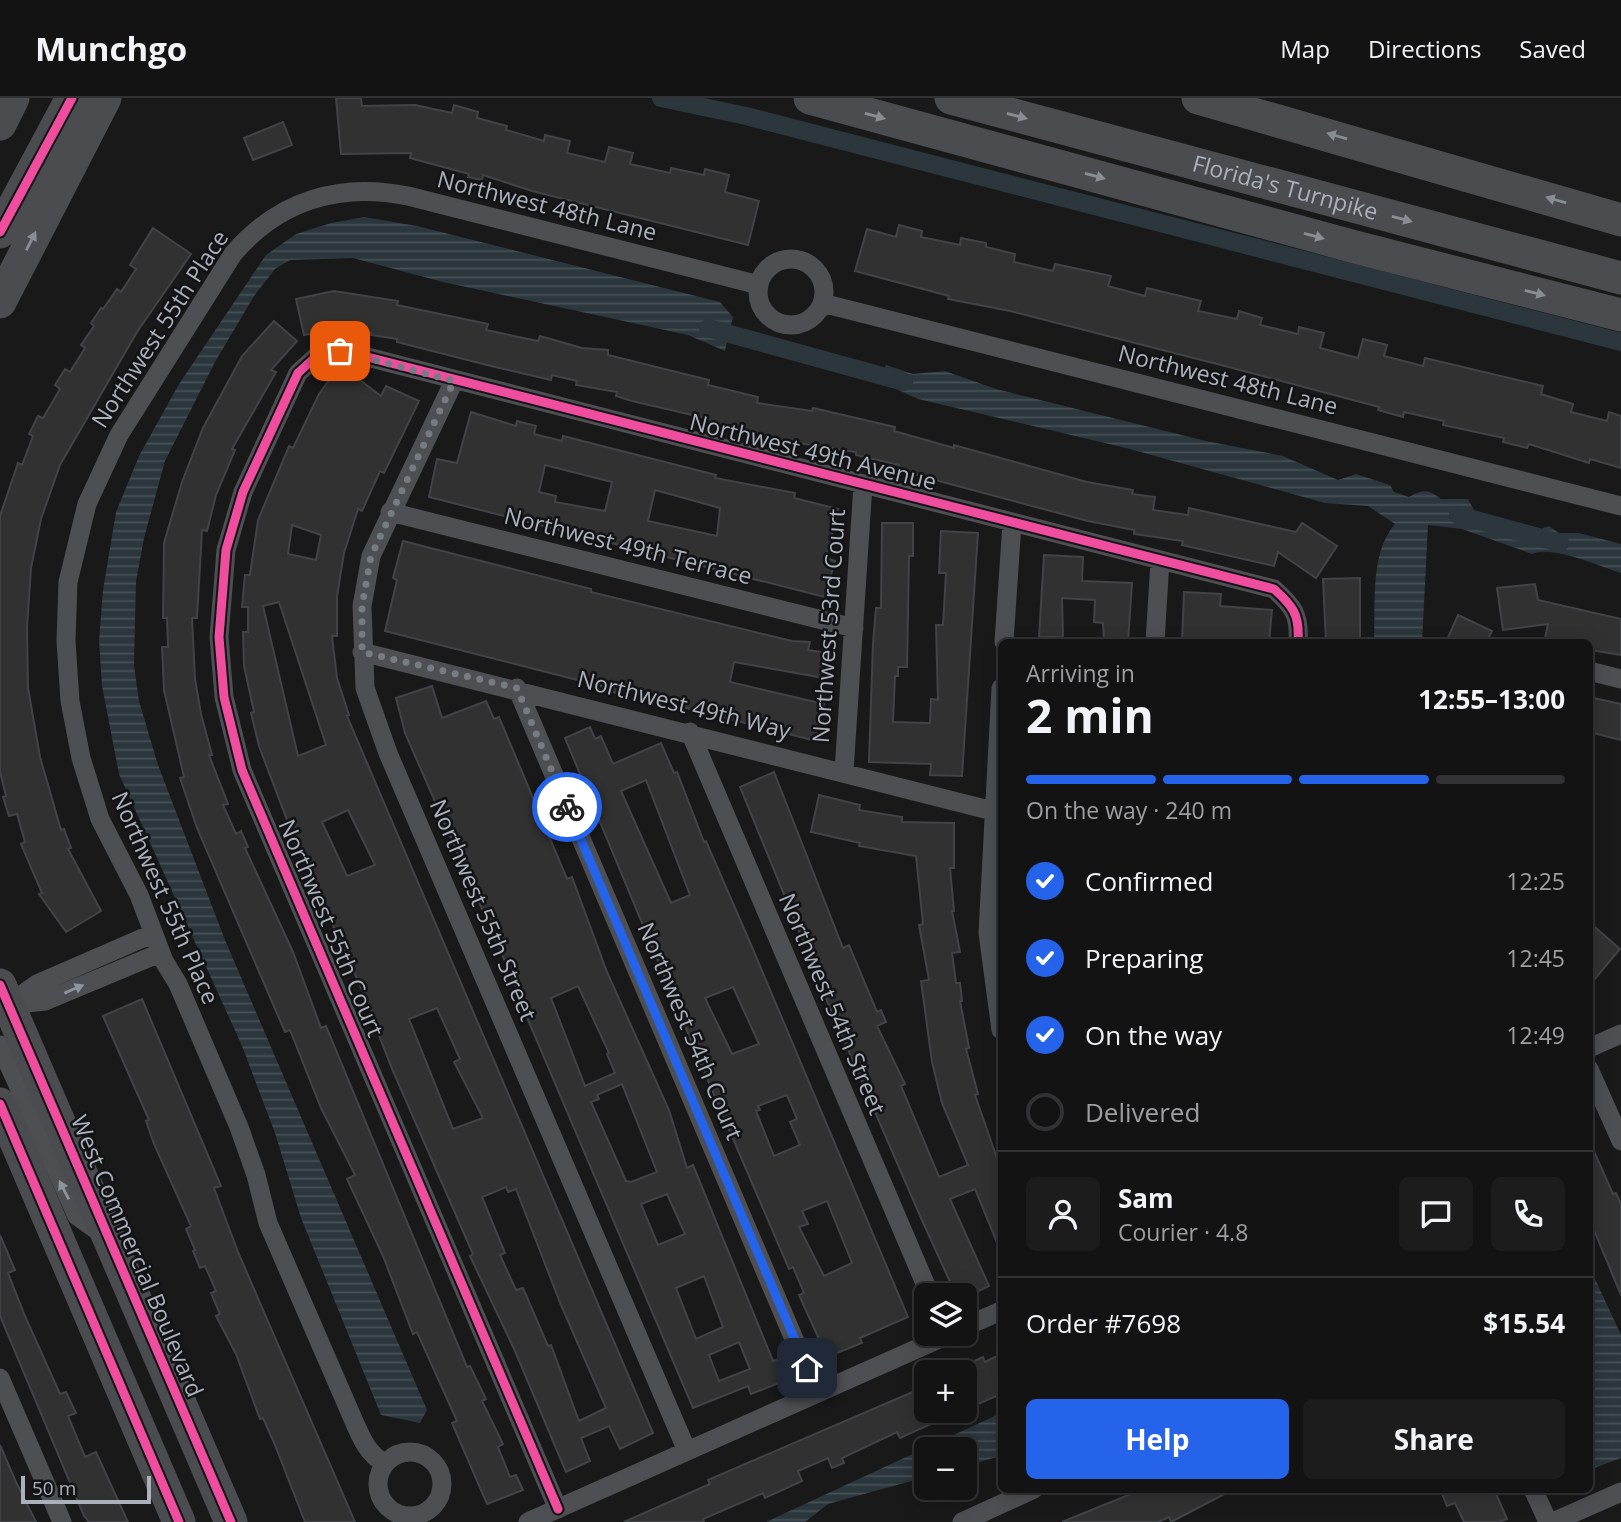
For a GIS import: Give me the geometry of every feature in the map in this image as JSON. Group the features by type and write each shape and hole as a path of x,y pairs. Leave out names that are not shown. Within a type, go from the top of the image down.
{"highway":[{"path":"0,124 13,98"},
{"path":"0,232 72,98"},
{"path":"0,302 105,98"},
{"path":"810,98 1355,247 1621,315"},
{"name":"Florida's Turnpike","path":"951,98 1621,278"},
{"path":"1199,98 1242,105 1621,220"},
{"name":"West Commercial Boulevard","path":"3,996 231,1522"},
{"path":"0,1104 179,1522"}],"street":[{"name":"Northwest 48th Lane","path":"322,196 365,190 408,196 759,285"},
{"name":"Northwest 55th Place","path":"322,196 282,212 248,237 228,263 119,435 87,504 74,551 68,582 66,641 74,730 100,819 139,895 160,953 178,984 239,1127 256,1175 268,1223 353,1419 365,1445 374,1457 384,1463"},
{"path":"800,260 809,265 822,281 822,303 811,319 792,325 782,324 765,313 758,295 759,285 763,275 779,261 800,260"},
{"name":"Northwest 48th Lane","path":"822,303 1621,506"},
{"name":"Northwest 49th Avenue","path":"319,354 340,351 1274,589 1292,606 1298,639"},
{"name":"Northwest 55th Court","path":"319,354 298,373 243,492 226,550 219,636 223,697 242,769 558,1509"},
{"name":"Northwest 55th Street","path":"454,381 371,556 362,606 365,688 388,753 687,1451"},
{"name":"Northwest 53rd Court","path":"844,771 863,485"},
{"name":"Northwest 49th Terrace","path":"390,512 854,628"},
{"path":"1004,639 1012,523"},
{"path":"1155,639 1160,561"},
{"name":"Northwest 49th Way","path":"362,652 517,688 993,811"},
{"path":"1593,672 1621,679"},
{"name":"Northwest 54th Court","path":"517,688 817,1393"},
{"name":"Northwest 54th Street","path":"690,732 925,1283"},
{"path":"998,734 988,933 998,1008"},
{"path":"3,996 152,934"},
{"path":"3,996 46,1001 160,953"},
{"path":"1593,1046 1621,1034"},
{"name":"West Commercial Boulevard","path":"0,1045 77,1216 108,1239"},
{"path":"1593,1078 1621,1140"},
{"path":"977,1321 998,1312"},
{"path":"528,1522 921,1346"},
{"path":"0,1378 62,1522"},
{"path":"1535,1493 1551,1522 1621,1492"},
{"path":"962,1522 1025,1493"}],"shaded area":[{"path":"364,217 417,226 720,302 733,317 725,351 688,335 443,282 353,258 290,260 275,269 254,296 215,362 165,461 144,538 136,582 134,665 139,701 158,765 225,940 427,1410 420,1423 381,1415 301,1218 275,1133 242,1046 119,774 102,686 99,641 103,590 116,512 139,456 179,384 266,255 296,234 331,223"},
{"path":"886,365 913,374 945,371 996,389 1206,441 1283,456 1338,480 1356,474 1390,485 1394,492 1409,497 1425,491 1441,499 1468,499 1484,528 1534,545 1543,528 1549,526 1559,533 1579,533 1621,544 1621,573 1563,554 1532,554 1462,529 1428,525 1422,639 1374,639 1377,565 1387,536 1395,524 1368,506 1325,503 1126,448 918,399 879,381"},
{"path":"1593,1275 1621,1335 1621,1458 1593,1468"},
{"path":"998,1414 998,1457 977,1462 977,1437 949,1437"},
{"path":"914,1453 914,1480 828,1504 805,1522 766,1522"}],"building":[{"path":"336,98 361,98 362,106 415,105 452,113 454,105 478,112 477,118 507,126 506,130 544,141 545,135 570,141 567,153 605,162 609,147 633,153 630,164 670,173 671,168 704,175 705,169 729,175 725,192 759,201 748,245 532,191 483,175 482,180 468,177 469,174 410,158 411,153 341,154"},
{"path":"283,122 292,145 253,160 244,138"},
{"path":"899,225 922,231 921,237 960,245 961,238 986,243 986,247 1015,254 1014,262 1053,271 1055,264 1111,276 1108,286 1145,296 1147,288 1201,301 1198,311 1237,319 1239,311 1262,318 1260,325 1298,334 1299,327 1324,333 1320,348 1358,358 1363,339 1387,345 1384,356 1423,366 1425,358 1543,386 1541,394 1573,404 1571,412 1607,421 1609,412 1621,416 1621,468 1590,459 1589,463 1529,444 1527,448 1503,442 1504,438 1443,425 1444,421 1404,412 1403,417 1378,410 1379,407 1010,311 948,299 949,296 855,271 867,229 896,237"},
{"path":"153,228 191,254 137,332 60,465 41,519 31,568 27,627 28,688 40,757 61,830 64,829 71,848 68,849 101,911 66,932 39,894 42,893 21,844 25,842 17,814 9,816 3,797 6,796 0,772 0,516 18,463 22,465 33,436 29,434 38,416 43,418 60,389 55,385 65,369 70,372 85,348 81,345 94,326 91,323 101,308 103,309 117,289 121,292 136,269 130,265"},
{"path":"334,291 398,301 397,305 488,324 486,330 538,341 540,336 582,348 608,350 608,355 709,380 708,385 758,397 757,403 812,411 813,408 895,427 894,431 954,448 954,445 1087,482 1133,490 1132,494 1155,497 1153,510 1188,515 1189,508 1296,532 1302,523 1337,546 1316,578 1278,552 1274,566 1182,545 1183,541 1134,534 1134,530 1088,521 898,470 899,465 856,455 856,452 760,437 704,422 705,418 616,396 617,392 576,385 577,381 552,375 551,380 397,342 397,339 371,333 341,329 304,335 296,299"},
{"path":"274,321 297,341 271,370 276,372 232,449 235,450 216,495 207,531 202,530 197,618 192,618 195,679 201,714 212,755 209,755 228,804 223,805 236,834 241,831 248,847 245,848 293,952 321,1028 326,1026 467,1367 470,1366 486,1399 482,1401 503,1444 498,1447 510,1477 516,1475 523,1490 487,1504 452,1423 457,1421 417,1332 413,1334 383,1256 347,1179 355,1175 321,1108 290,1030 285,1032 197,828 180,778 184,777 164,690 162,647 168,647 167,618 163,618 164,543 182,482 203,428 242,356"},
{"path":"340,365 381,396 386,386 419,401 384,473 380,471 362,511 358,509 344,553 337,596 337,636 332,636 337,678 349,715 347,716 653,1433 620,1449 609,1426 581,1438 590,1461 566,1472 515,1351 470,1256 473,1254 393,1071 378,1033 381,1032 295,841 259,746 251,713 254,712 244,666 243,632 248,632 248,607 242,607 245,575 250,575 258,520 289,446 293,448 319,394","holes":["292,525 321,535 316,560 288,554","279,602 326,745 298,756 263,606","348,810 375,865 347,876 322,822","437,1008 460,1059 454,1062 483,1118 453,1129 409,1019","506,1187 508,1192 516,1189 561,1305 606,1408 579,1421 551,1345 548,1346 523,1288 516,1290 500,1255 505,1253 482,1197"]},
{"path":"471,412 516,426 517,421 536,426 534,434 562,441 563,436 716,475 715,478 795,493 794,498 838,509 826,558 835,561 825,597 429,497 437,459 457,463","holes":["545,465 612,482 605,511 555,502 556,496 539,492","655,490 720,508 717,536 648,521"]},
{"path":"882,523 913,523 913,556 909,556 907,667 898,667 898,676 895,676 893,722 930,723 931,699 938,700 936,625 943,625 946,573 939,573 941,531 978,533 962,776 930,775 931,764 869,762 873,643 876,608 881,608"},
{"path":"403,541 591,589 591,592 792,641 810,642 808,650 828,653 824,678 734,662 730,682 824,704 816,741 647,698 648,695 623,688 621,694 604,690 605,687 385,631 397,580 393,578"},
{"path":"1044,555 1083,557 1082,581 1132,583 1128,639 1104,639 1103,623 1094,622 1095,600 1062,598 1063,637 1039,637"},
{"path":"1360,578 1360,639 1326,639 1323,579"},
{"path":"1535,584 1538,600 1621,619 1621,655 1593,651 1593,639 1545,638 1548,624 1503,630 1497,588"},
{"path":"1184,592 1221,594 1220,606 1272,610 1269,639 1182,639"},
{"path":"1458,615 1492,631 1488,639 1447,639"},
{"path":"432,686 442,718 486,701 494,719 499,717 567,879 572,877 607,972 669,1110 687,1168 693,1165 773,1361 778,1359 787,1380 751,1394 748,1386 693,1408 526,1015 528,1014 405,733 396,698","holes":["578,986 609,1053 607,1054 615,1073 585,1086 551,998","622,1084 657,1172 631,1182 626,1181 591,1102 599,1099 597,1095","667,1194 685,1234 658,1245 641,1204","704,1276 723,1327 696,1339 676,1288","739,1342 750,1369 719,1381 709,1355"]},
{"path":"1593,698 1621,704 1621,740 1593,733"},
{"path":"590,727 595,739 601,736 613,764 661,743 674,773 677,772 704,842 706,841 752,947 908,1317 860,1338 862,1343 827,1357 799,1295 804,1293 793,1267 789,1269 565,738","holes":["646,780 690,895 671,903 621,791","733,987 759,1044 732,1054 705,998","787,1095 797,1119 790,1122 800,1145 774,1156 756,1111 760,1110 758,1106","827,1201 852,1263 824,1276 799,1227 808,1224 802,1211"]},
{"path":"774,772 843,948 849,945 877,1012 881,1010 886,1022 877,1026 905,1084 901,1086 939,1177 968,1165 942,1103 932,1062 921,981 929,980 919,925 923,924 916,856 859,846 860,843 811,832 819,795 860,805 859,810 902,817 902,822 954,823 954,868 950,868 952,911 960,952 952,953 956,983 960,983 960,1001 969,1048 966,1049 978,1094 975,1095 998,1161 998,1245 975,1189 950,1199 989,1286 977,1292 977,1283 951,1283 820,985 813,967 818,965 808,941 804,943 740,787"},
{"path":"1593,925 1620,949 1593,981"},
{"path":"142,999 221,1186 214,1188 238,1252 355,1522 305,1522 275,1445 263,1418 260,1419 236,1354 216,1316 220,1314 211,1293 216,1291 205,1266 200,1268 193,1251 195,1250 186,1229 191,1226 154,1144 146,1121 149,1120 103,1016"},
{"path":"1593,1149 1613,1194 1616,1193 1621,1204 1621,1295 1593,1228"},
{"path":"0,1235 15,1270 8,1273 25,1316 60,1394 66,1392 76,1413 68,1416 85,1457 96,1452 128,1522 89,1522 84,1516 0,1316"},
{"path":"998,1356 998,1395 977,1404 976,1360 983,1357 985,1362"},
{"path":"914,1391 914,1423 933,1423 900,1438 897,1432 842,1458 844,1463 832,1468 828,1458 798,1471 802,1481 765,1498 763,1493 703,1519 704,1522 624,1522 710,1484 708,1480"},
{"path":"0,1445 16,1482 36,1522 0,1522"},
{"path":"1133,1493 1226,1493 1171,1522 1169,1517 1158,1522 1062,1522"},
{"path":"1442,1493 1496,1493 1507,1519 1499,1522 1464,1522 1455,1503 1447,1506"}],"waterway":[{"path":"661,98 746,116 1621,342"},
{"path":"708,328 904,382"},
{"path":"1458,515 1560,543"}],"cycle path":[{"path":"0,232 72,98"},
{"path":"558,1509 242,770 224,697 219,637 226,550 243,492 298,373 319,354 340,350 1274,589 1294,612 1298,639"},
{"path":"0,985 231,1522"},
{"path":"0,1104 179,1522"}],"way so far":[{"path":"340,351 454,381 371,556 362,606 362,652 517,688 567,807"}],"route":[{"path":"567,807 807,1368"}]}
